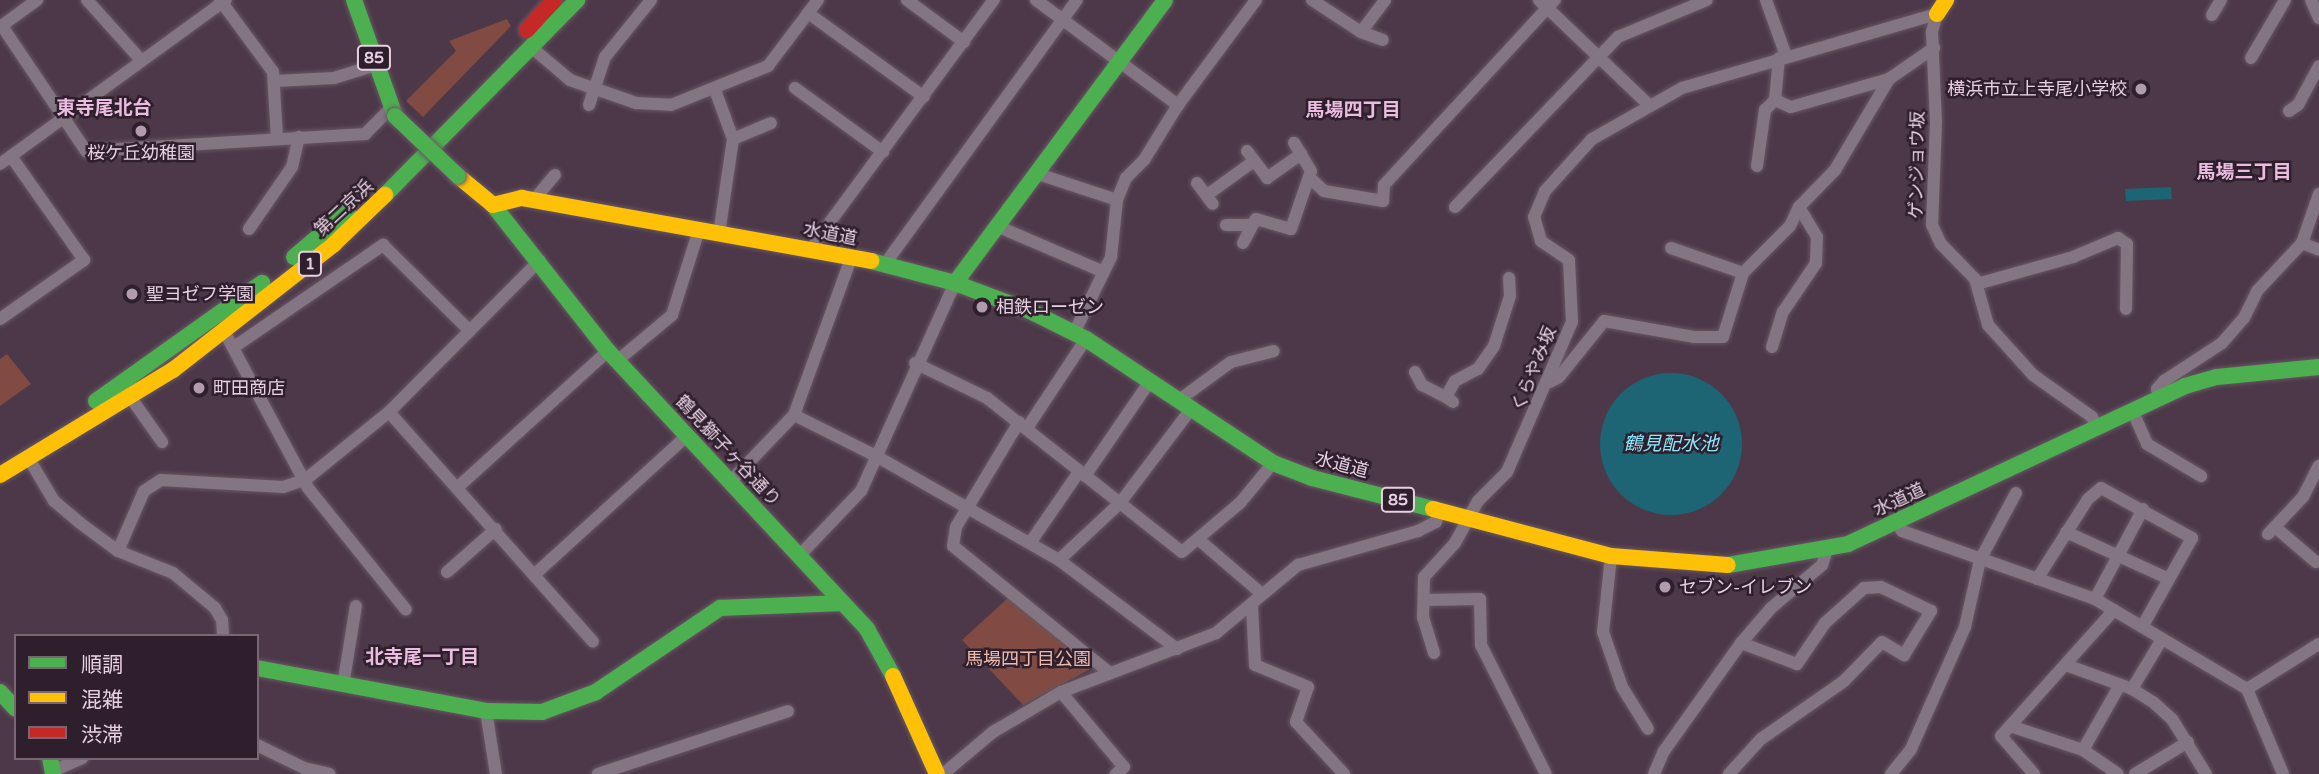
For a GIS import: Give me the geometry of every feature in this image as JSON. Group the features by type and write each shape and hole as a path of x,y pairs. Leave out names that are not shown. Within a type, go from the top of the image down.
{"main road":[{"name":"85","path":"354,0 393,112"},
{"name":"第二京浜","path":"0,458 119,387 277,272 392,169 554,0"},
{"name":"第二京浜","path":"0,475 230,340 334,244 577,0"},
{"path":"955,282 999,227 1165,0"},
{"name":"鶴見獅子ヶ谷通り","path":"393,112 458,176 493,205 540,260 576,314 612,356 799,556 880,648 937,774"},
{"name":"水道道","path":"493,205 522,198 885,264 955,282 1080,336 1273,463 1312,478 1611,556 1676,564 1738,565 1826,550 1897,523 2159,397 2217,377 2319,367"},
{"path":"259,668 514,715 572,704 596,692 720,608 842,603"}],"street":[{"path":"37,0 1,26 86,151 365,134 393,112"},
{"path":"87,0 141,60"},
{"path":"589,105 605,57 651,0"},
{"path":"531,47 570,80 594,90 636,103 671,105 771,68 818,0"},
{"path":"907,0 964,42"},
{"path":"815,252 816,241 994,0"},
{"path":"1036,0 1178,105"},
{"path":"885,264 1077,0"},
{"path":"1110,673 956,552 951,537 967,507 1080,336 1111,257 1117,200 1126,178 1144,160 1178,105 1256,0"},
{"path":"1312,0 1361,32 1383,40"},
{"path":"1361,32 1385,0"},
{"path":"1455,207 1596,55 1618,37 1707,0"},
{"path":"1757,166 1765,110 1775,100 1783,57 1766,0"},
{"path":"2213,15 2221,0"},
{"path":"2251,58 2285,0"},
{"path":"2311,0 2319,18"},
{"path":"0,319 84,260 5,160 223,1 273,72 277,138"},
{"path":"1310,178 1324,191 1383,201 1384,185 1547,3 1649,106 1682,88 1942,7"},
{"name":"ゲンジョウ坂","path":"1942,7 1934,48 1932,225 1941,244 1965,265 1977,284 1988,324 2011,353 2033,375 2092,417 2096,426"},
{"path":"808,13 924,97"},
{"path":"1775,100 1791,107 1889,79 1934,48"},
{"path":"275,81 334,78 376,65"},
{"path":"2289,111 2298,105 2319,66"},
{"path":"1550,382 1559,377 1604,321 1694,337 1723,337 1743,273 1790,226 1799,207 1847,152 1889,79"},
{"path":"795,88 883,152"},
{"path":"715,90 733,139 719,233"},
{"name":"くらやみ坂","path":"1434,653 1425,628 1424,577 1455,542 1478,501 1507,472 1550,382 1572,321 1569,260 1541,241 1534,217 1545,191 1592,139 1649,106"},
{"path":"733,139 771,124"},
{"path":"249,229 292,167 299,137"},
{"path":"1197,183 1210,200 1251,156 1267,178 1298,148 1311,170 1290,229 1256,219 1250,225 1243,243"},
{"path":"1038,174 1117,200"},
{"path":"533,201 555,175"},
{"path":"2159,397 2157,389 2164,381 2180,374 2234,331 2257,290 2302,243 2319,194"},
{"path":"1772,347 1783,312 1818,256 1818,237 1799,207"},
{"path":"1226,225 1250,225"},
{"path":"999,227 1104,272"},
{"path":"457,487 612,356 672,315 699,230"},
{"path":"1977,284 2073,257 2118,237 2127,244 2126,309"},
{"path":"2302,243 2319,250"},
{"path":"406,610 347,540 304,480 230,340 383,245 470,331"},
{"path":"1671,248 1743,273"},
{"path":"730,482 794,415 851,258"},
{"path":"118,551 144,491 161,481 284,487 304,480 389,412 540,260"},
{"path":"1415,372 1422,385 1449,400 1455,381 1478,369 1494,346 1510,296 1509,278"},
{"path":"799,556 861,492 915,363 955,282"},
{"path":"1059,560 1120,503 1185,404 1231,362 1274,351"},
{"path":"915,363 987,398 1182,552 1240,503 1273,463"},
{"path":"1030,543 1150,381"},
{"path":"131,398 162,442"},
{"path":"2132,410 2147,444 2201,476"},
{"path":"389,412 496,529 593,642"},
{"path":"794,415 876,456 1059,560 1177,649"},
{"path":"534,575 687,436"},
{"path":"29,458 54,501 118,551 173,573 204,598 222,621 223,634"},
{"path":"2316,562 2272,531 2303,497 2319,466"},
{"path":"2036,579 2066,532 2101,488 2192,538 2142,627"},
{"path":"1891,774 1911,749 1965,626 1980,560 2015,493"},
{"path":"2095,598 2143,509"},
{"path":"943,774 993,732 1061,692 1216,633 1252,606 1262,594 1298,565 1418,531 1436,522 1439,510"},
{"path":"1897,523 1902,531 2095,598 2247,689 2283,774"},
{"path":"447,572 496,529"},
{"path":"2066,532 2169,579"},
{"path":"1198,539 1262,594"},
{"path":"1654,774 1664,751 1741,643 1771,608 1822,565 1826,550"},
{"path":"1611,556 1603,632 1622,687 1648,729"},
{"path":"1729,774 1761,739 1844,681 1882,642 1903,655 1931,611 1881,587 1864,589 1825,623 1797,664 1741,643"},
{"path":"1424,600 1480,599 1481,645 1546,774"},
{"path":"343,685 356,606"},
{"path":"1252,606 1255,665 1308,687 1296,722 1344,774"},
{"path":"2034,774 2001,736 2114,610"},
{"path":"2083,750 2162,639"},
{"path":"2247,689 2319,644"},
{"path":"2066,665 2126,687 2172,719 2206,774"},
{"path":"1061,692 1124,767 1116,774"},
{"path":"486,711 496,774"},
{"path":"598,774 788,711"},
{"path":"2010,726 2083,750 2118,774"},
{"path":"2135,774 2188,742"},
{"path":"259,746 302,771 330,774"},
{"path":"52,768 76,760"}],"green space":[{"path":"507,19 511,26 423,117 406,101 456,51 449,41"},
{"path":"7,354 31,384 0,406 0,359"},
{"name":"馬場四丁目公園","path":"1009,597 1096,666 1023,705 962,640"}],"water":[{"path":"2171,187 2172,199 2126,201 2125,189"},
{"name":"鶴見配水池","path":"1671,373 1698,378 1721,394 1737,417 1742,444 1737,471 1721,494 1698,510 1671,515 1644,510 1621,494 1605,471 1600,444 1605,417 1621,394 1644,378"}],"traffic: fast":[{"path":"354,0 395,116"},
{"path":"385,195 577,0"},
{"path":"955,283 1165,0"},
{"path":"395,116 458,176"},
{"path":"493,205 608,351 867,629 893,676"},
{"path":"294,257 348,211"},
{"path":"871,261 955,283 1030,311 1086,339 1273,463 1312,478 1433,509"},
{"path":"96,401 262,283"},
{"path":"1728,565 1848,544 2185,386 2217,377 2319,367"},
{"path":"259,668 486,711 542,712 596,692 720,608 842,603"},
{"path":"0,692 14,707"},
{"path":"50,760 53,774"}],"traffic: slow":[{"path":"1937,14 1946,0"},
{"path":"458,176 493,205 522,198 871,261"},
{"path":"0,475 173,370 334,244 385,195"},
{"path":"1433,509 1611,556 1728,565"},
{"path":"893,676 937,774"}],"traffic: jam":[{"path":"527,30 554,0"}],"place":[{"name":"横浜市立上寺尾小学校","path":"2141,89"},
{"name":"桜ケ丘幼稚園","path":"141,131"},
{"name":"聖ヨゼフ学園","path":"132,294"},
{"name":"相鉄ローゼン","path":"982,307"},
{"name":"町田商店","path":"199,388"},
{"name":"セブン-イレブン","path":"1665,587"}],"district":[{"name":"東寺尾北台","path":"104,109"},
{"name":"馬場四丁目","path":"1353,111"},
{"name":"馬場三丁目","path":"2244,173"},
{"name":"北寺尾一丁目","path":"422,658"}]}
